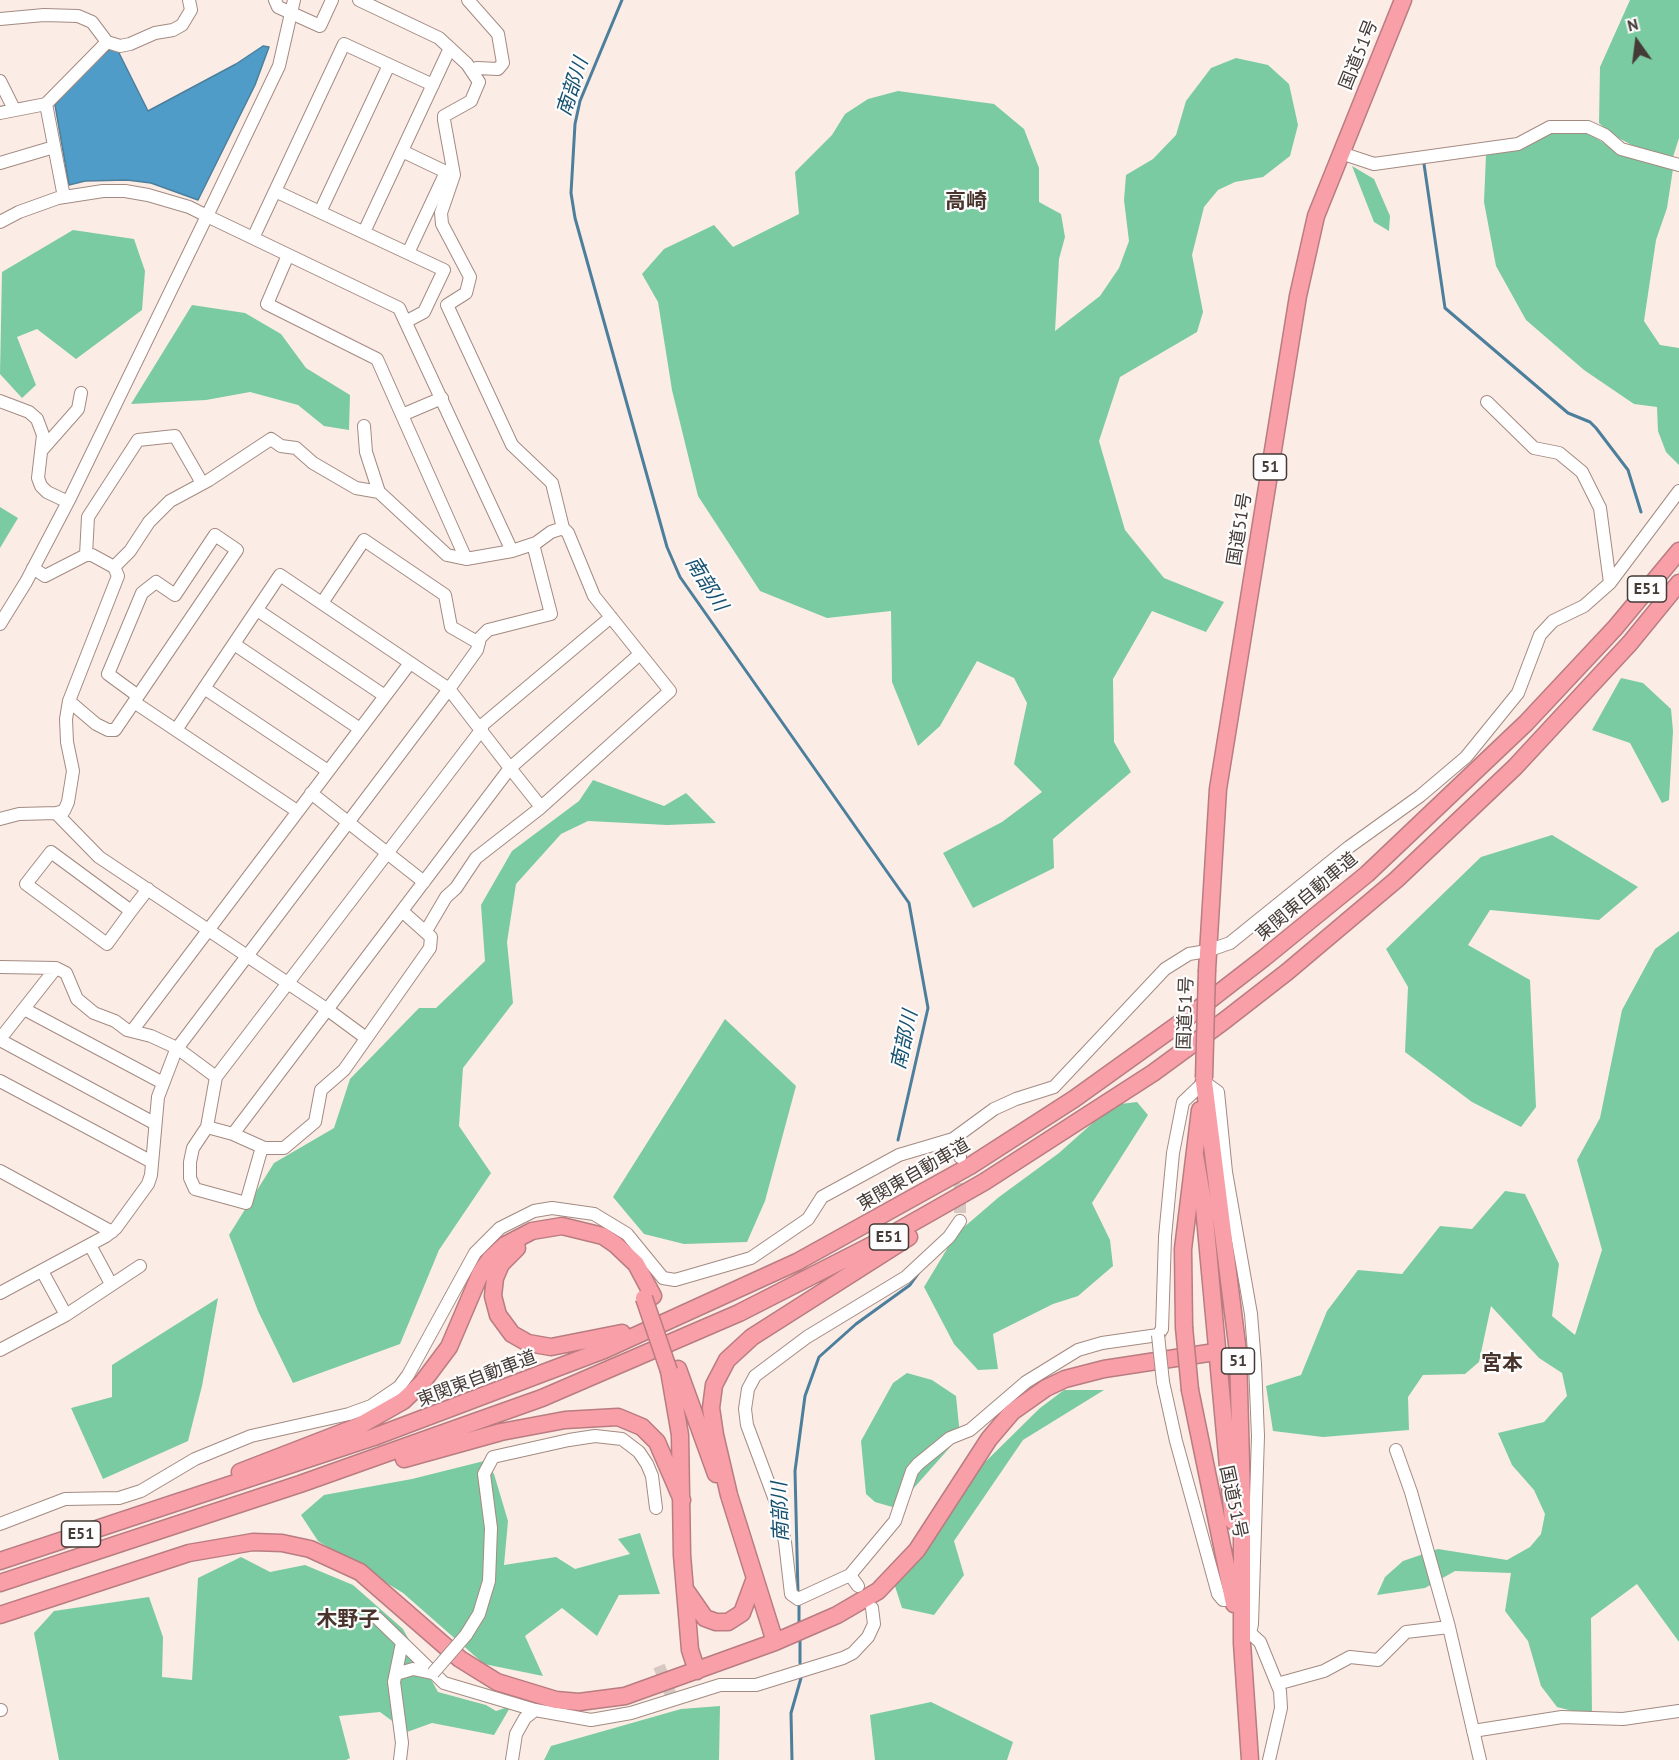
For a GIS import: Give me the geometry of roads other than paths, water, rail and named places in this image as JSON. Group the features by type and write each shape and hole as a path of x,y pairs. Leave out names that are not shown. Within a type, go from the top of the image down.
{"highway":[{"name":"国道51号","path":"1245,1636 1238,1634 1233,1595 1190,1390 1184,1327 1183,1249 1204,1080 1207,970 1218,789 1298,296 1316,216 1403,0"},
{"name":"東関東自動車道","path":"0,1561 458,1407 604,1350 730,1294 871,1223 961,1171 1074,1099 1180,1023 1367,874 1526,723 1615,628 1679,551"},
{"name":"E51","path":"0,1583 186,1523 477,1422 657,1350 807,1279 984,1182 1153,1073 1287,972 1457,824 1522,760 1630,643 1679,584"},
{"name":"国道51号","path":"1204,1080 1238,1352 1250,1760"},
{"path":"1204,1208 1208,1117"},
{"path":"1196,1155 1204,1208 1229,1496 1234,1538 1242,1549"},
{"path":"775,1642 729,1495 711,1408 714,1385 727,1360 752,1337 942,1217 984,1182"},
{"path":"163,1507 274,1457 359,1426 403,1401 422,1383 449,1347 481,1272 490,1259 505,1245 532,1231 562,1226 603,1236 636,1264 713,1469 729,1495"},
{"path":"649,1297 608,1250 590,1241 560,1234 529,1242 511,1252 498,1271 493,1296 498,1315 512,1334 528,1343 551,1347 578,1344 634,1331 730,1294"},
{"path":"0,1615 189,1553 253,1542 282,1542 310,1549 360,1572 460,1659 480,1673 515,1689 556,1700 600,1701 624,1696 775,1642 857,1604 896,1574 917,1550 989,1438 1029,1399 1065,1379 1215,1352"},
{"path":"674,1370 680,1435 685,1589 690,1650 697,1671"},
{"path":"186,1523 472,1439 565,1420 604,1416 630,1421 653,1437 664,1454 682,1500"},
{"path":"1229,1496 1233,1595"},
{"path":"685,1589 705,1618 716,1622 728,1622 742,1613 755,1578"}],"street":[{"path":"0,19 44,15 78,16 92,22 107,42 120,46 155,33 173,30 188,17 191,9 189,0"},
{"path":"275,0 278,7 292,6 320,26 332,0"},
{"path":"359,0 439,38 472,71 479,82 471,101 444,116 454,175 441,213 442,224 470,277 466,292 447,305 512,445 552,483 564,528 594,596 670,691 541,807 476,858 456,888 446,897 426,931"},
{"path":"468,0 498,34 502,63 498,69 477,68 472,71"},
{"path":"0,624 5,605 33,568 68,502 279,66 292,6"},
{"path":"0,113 46,104 107,42"},
{"path":"253,238 344,44 433,85"},
{"path":"364,232 450,48"},
{"path":"320,212 389,65"},
{"path":"0,81 14,109"},
{"path":"46,104 64,197"},
{"path":"1341,153 1374,164 1518,144 1550,126 1588,128 1605,135 1621,149 1679,165"},
{"path":"0,163 54,147"},
{"path":"402,151 446,172 408,253"},
{"path":"0,222 19,212 64,197 126,191 172,201 399,308 512,551"},
{"path":"275,191 444,270 424,312 407,321"},
{"path":"288,255 267,304 377,359 466,559"},
{"path":"41,451 78,409 81,393"},
{"path":"402,415 442,398"},
{"path":"0,401 29,412 38,419 43,435 38,478 41,486 47,492 68,502"},
{"path":"1487,402 1534,448 1559,453 1582,472 1600,508 1610,583"},
{"path":"364,426 366,452 379,492 447,555 466,559 512,551 533,544 564,528"},
{"path":"86,555 88,517 138,440 175,436 202,483"},
{"path":"114,567 130,551 149,522 170,501 271,439 281,446 296,448 313,463 356,488 379,492"},
{"path":"0,1524 65,1498 119,1498 141,1491 195,1459 251,1436 349,1414 371,1406 399,1387 408,1376 474,1253 500,1228 534,1211 552,1208 594,1214 627,1234 663,1278 675,1280 751,1258 808,1219 822,1197 899,1155 953,1139 994,1109 1016,1099 1054,1087 1165,969 1189,954 1208,951 1230,943 1349,847 1420,796 1466,757 1518,693 1540,635 1552,621 1584,606 1610,583 1679,491"},
{"path":"69,701 108,730 115,730 136,699 237,550 215,535 175,595 156,582 142,593 108,674 136,699 176,730 297,811"},
{"path":"322,603 364,540 445,595 451,627 478,643"},
{"path":"0,1293 112,1232 148,1184 158,1098 177,1048 449,689 488,630 551,614 533,544"},
{"path":"0,819 19,814 64,811 68,802 73,771 67,742 66,719 69,701 118,576 114,567 92,555 86,555 45,576 33,568"},
{"path":"176,730 280,575 449,689 541,807"},
{"path":"256,610 385,696"},
{"path":"262,1146 246,1203 195,1189 190,1178 190,1162 193,1148 207,1126 216,1077 481,728 611,617"},
{"path":"234,644 360,729"},
{"path":"233,1134 510,768 640,654"},
{"path":"132,1031 410,663"},
{"path":"204,688 328,771"},
{"path":"311,793 424,882"},
{"path":"56,813 99,857 328,1010 366,1038"},
{"path":"131,911 51,852 26,884 107,944 131,911 147,889"},
{"path":"207,1126 262,1146 284,1148 315,1122 321,1090 344,1070 430,948 431,937 402,911"},
{"path":"0,967 56,968 66,973 82,1004 94,1013 132,1031 177,1048 216,1077"},
{"path":"56,968 0,1040 154,1123"},
{"path":"24,1009 163,1083"},
{"path":"0,1019 12,1026"},
{"path":"1233,1595 1223,1600 1218,1594 1176,1441 1163,1382 1158,1335 1162,1329 1165,1237 1173,1153 1183,1102 1204,1080 1218,1092 1226,1172 1252,1324 1258,1436 1252,1624 1245,1636 1260,1642 1277,1684 1281,1708 1269,1760"},
{"path":"0,1081 152,1162"},
{"path":"953,1139 960,1157"},
{"path":"0,1171 112,1232"},
{"path":"960,1221 949,1237 906,1277 807,1337 755,1376 748,1389 745,1409 747,1425 775,1500 785,1542 790,1594 798,1599 854,1580 895,1521 912,1471 950,1438 970,1430 1026,1382 1078,1350 1102,1343 1158,1335"},
{"path":"90,1245 111,1284"},
{"path":"0,1350 66,1315 140,1266"},
{"path":"42,1271 66,1315"},
{"path":"433,1673 466,1635 479,1614 489,1581 491,1528 484,1474 493,1457 595,1436 622,1440 639,1452 648,1464 656,1508"},
{"path":"1396,1450 1411,1492 1449,1627 1480,1760"},
{"path":"377,1618 444,1683 535,1710 577,1719 607,1718 720,1685 756,1685 853,1653 871,1630 874,1616 872,1608"},
{"path":"1277,1684 1324,1671 1350,1657 1378,1660 1406,1632 1449,1627"},
{"path":"400,1760 402,1743 393,1689 402,1643"},
{"path":"396,1674 412,1669 433,1673"},
{"path":"512,1760 516,1734 525,1718 535,1710"},
{"path":"1473,1731 1562,1718 1623,1719 1679,1711"}],"water":[{"path":"263,46 269,47 255,85 198,200 151,183 127,180 85,181 69,185 55,105 79,75 110,49 118,51 148,111 236,64"}],"waterway":[{"name":"南部川","path":"622,0 580,101 575,124 571,193 575,218 667,547 680,577 909,903 928,1008 898,1140"},
{"path":"1424,164 1445,308 1568,413 1590,422 1596,428 1628,470 1641,512"},
{"name":"南部川","path":"798,1594 795,1471 805,1396 819,1357 856,1324 910,1285 920,1271"},
{"name":"南部川","path":"799,1601 799,1623"},
{"name":"南部川","path":"800,1640 800,1663"},
{"name":"南部川","path":"792,1760 791,1713 801,1678"}],"tunnel":[{"path":"960,1165 960,1221"},
{"path":"659,1666 673,1700"}],"district":[{"name":"高崎","path":"966,202"},
{"name":"宮本","path":"1502,1364"},
{"name":"木野子","path":"348,1620"}]}
